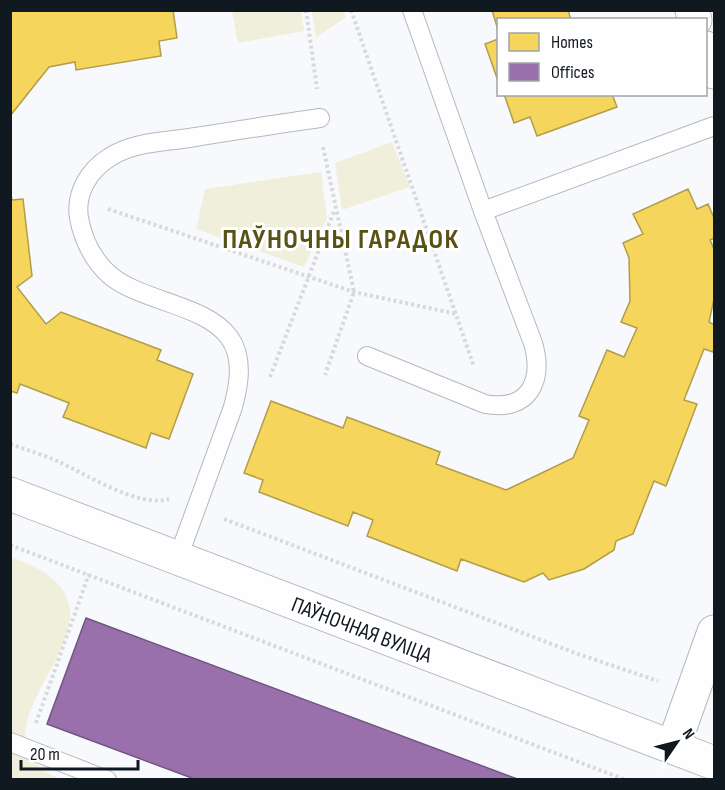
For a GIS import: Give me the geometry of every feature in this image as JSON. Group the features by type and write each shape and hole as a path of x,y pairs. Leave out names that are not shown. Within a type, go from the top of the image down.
{"street":[{"path":"707,53 714,72"},
{"name":"ПАЎНОЧНАЯ ВУЛІЦА","path":"10,494 714,764"},
{"path":"673,747 714,632"}],"lane":[{"path":"367,356 485,404 506,406 523,398 534,383 538,365 533,343 483,211 412,10"},
{"path":"178,558 233,407 239,369 234,347 222,330 204,317 143,294 111,276 100,265 84,238 78,210 79,199 87,180 101,163 134,146 320,118"},
{"path":"483,211 714,126"},
{"path":"19,746 107,780"}],"path":[{"path":"306,10 325,165 354,292 325,375"},
{"path":"351,10 457,315 485,404"},
{"path":"79,199 354,292 457,315"},
{"path":"270,380 335,210"},
{"path":"10,444 57,461 129,495 158,502 171,499 578,654 662,683"},
{"path":"10,545 626,780"},
{"path":"19,746 89,574"}],"green space":[{"path":"232,11 301,11 304,31 238,43"},
{"path":"312,11 344,11 346,17 316,38"},
{"path":"392,142 410,187 342,210 335,163"},
{"path":"321,172 327,218 304,267 196,229 205,189"},
{"path":"11,557 50,577 68,599 69,624 60,650 33,704 26,730 29,755 43,770 61,779 11,779"}],"building: Homes":[{"path":"10,10 173,10 177,38 159,41 161,56 76,70 75,62 49,67 10,116"},
{"path":"492,10 568,10 570,18 497,18 497,27"},
{"path":"497,39 497,78 485,44"},
{"path":"505,96 613,96 617,107 537,136 530,117 514,123"},
{"path":"688,189 697,209 708,204 714,218 714,238 710,240 714,249 714,299 709,322 714,325 714,348 713,352 704,349 684,400 697,404 666,486 654,481 633,534 616,541 614,550 584,569 549,580 543,573 524,582 461,559 457,571 367,536 373,520 353,512 348,526 259,492 263,480 244,473 271,401 343,428 347,417 440,452 436,464 506,490 573,458 589,420 579,416 607,350 624,357 637,328 621,322 630,301 629,258 623,243 643,234 633,214"},
{"path":"10,190 12,200 23,199 32,276 17,287 46,324 61,312 161,350 157,360 193,374 169,439 151,433 146,448 63,417 69,403 20,384 17,393 10,391"}],"building: Offices":[{"path":"86,618 520,780 197,780 47,724"}],"district":[{"name":"ПАЎНОЧНЫ ГАРАДОК","path":"341,238"}]}
